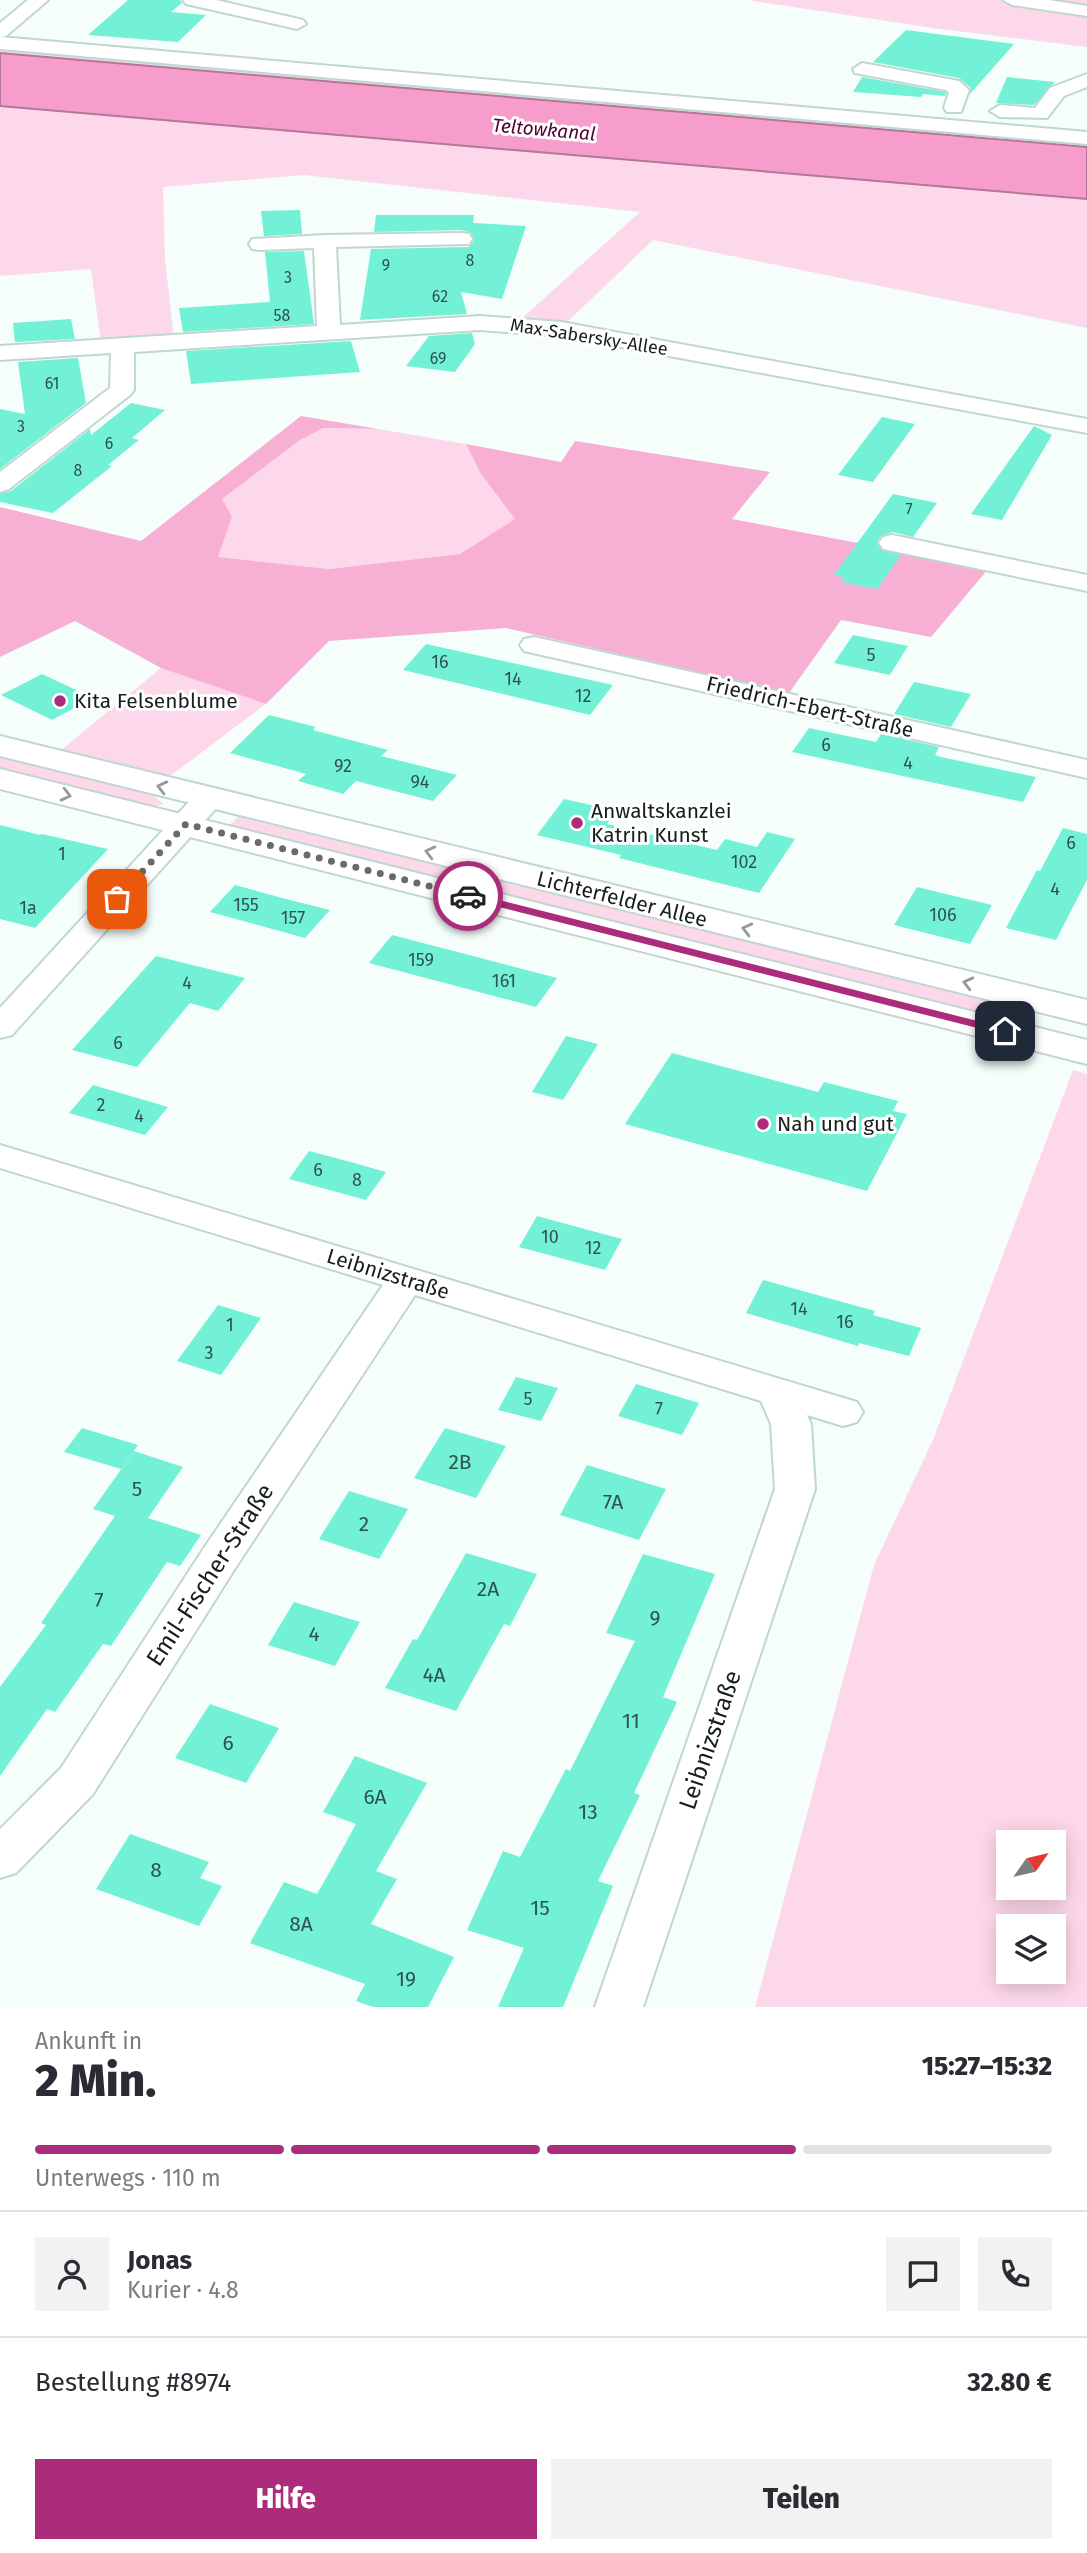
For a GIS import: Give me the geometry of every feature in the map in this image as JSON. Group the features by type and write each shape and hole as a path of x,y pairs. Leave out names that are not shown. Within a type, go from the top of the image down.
{"main road":[{"name":"Lichterfelder Allee","path":"0,746 198,811 1080,1051 1085,1008 198,811 0,779"}],"street":[{"path":"0,32 39,0"},
{"path":"192,0 298,24"},
{"path":"1012,0 1087,11"},
{"path":"0,43 1087,138"},
{"path":"862,69 952,85 959,90 954,108"},
{"path":"813,113 826,108 885,106 1040,114 1058,92 1087,80"},
{"path":"260,244 461,239"},
{"path":"325,241 329,333"},
{"name":"Max-Sabersky-Allee","path":"0,353 480,323 561,329 1087,426"},
{"path":"0,484 122,390 123,345"},
{"path":"891,542 1087,583"},
{"name":"Friedrich-Ebert-Straße","path":"534,645 1087,769"},
{"path":"0,1028 198,811"},
{"name":"Leibnizstraße","path":"0,1156 843,1412"},
{"name":"Emil-Fischer-Straße","path":"0,1859 77,1781 219,1559 406,1280"},
{"name":"Leibnizstraße","path":"619,2007 795,1489 791,1424 776,1392"}],"shaded area":[{"path":"747,0 1087,0 1087,47 940,29"},
{"path":"0,41 1087,134 1087,147 0,53"},
{"path":"0,106 1087,199 1087,328 653,240 564,325 520,320 640,212 304,175 163,187 165,260 174,339 101,344 91,269 0,276"},
{"path":"301,416 378,429 323,428 300,440 222,499 232,517 218,557 329,569 460,554 515,519 481,474 466,444 561,462 575,441 770,472 732,519 989,568 931,637 841,620 789,693 506,628 329,641 266,704 161,668 75,621 0,657 0,507 141,541"},
{"path":"323,428 378,429 466,444 481,474 515,519 460,554 329,569 218,557 232,517 221,499 300,440"},
{"path":"161,668 266,704 169,777 61,750"},
{"path":"0,753 149,791 163,804 152,807 0,768"},
{"path":"238,817 1029,1010 1023,1022 228,827"},
{"path":"1073,1070 1087,1074 1087,2007 755,2007 874,1565 933,1440"}],"water":[{"name":"Teltowkanal","path":"0,53 1087,147 1087,199 0,106"}],"building":[{"path":"128,0 180,0 182,3 171,12 206,15 178,42 88,35"},
{"path":"906,30 1014,44 970,94 971,88 959,78 873,62"},
{"path":"862,77 946,93 945,96 923,94 921,97 853,92"},
{"path":"1007,77 1055,82 1034,105 996,103"},
{"path":"300,210 302,234 264,236 261,211"},
{"path":"376,215 474,215 473,223 526,226 502,299 461,292 467,314 360,320 371,249 469,247 474,240 471,233 461,230 374,232"},
{"path":"304,251 314,324 183,332 179,308 270,302 265,252"},
{"path":"71,319 75,339 15,342 13,323"},
{"path":"472,333 475,344 455,372 406,366 429,336"},
{"path":"351,341 360,372 191,384 186,351"},
{"path":"78,358 86,403 0,469 0,409 25,414 18,362"},
{"path":"131,403 165,410 132,438 139,440 108,465 112,466 53,513 0,502 0,494 11,491 90,429 91,435"},
{"path":"882,417 915,424 873,482 838,475"},
{"path":"1034,426 1052,435 1002,520 971,514"},
{"path":"893,494 937,503 913,537 893,532 881,536 877,542 881,550 901,555 877,589 841,582 845,578 834,575"},
{"path":"853,635 908,646 890,675 834,663"},
{"path":"426,644 613,685 590,715 403,670"},
{"path":"42,674 93,698 52,720 1,695"},
{"path":"914,682 971,694 951,727 894,714"},
{"path":"269,715 388,750 381,756 457,775 433,801 356,781 343,794 298,781 306,774 230,753"},
{"path":"809,728 876,742 881,734 939,747 935,755 941,757 1036,777 1023,802 792,752"},
{"path":"564,799 617,811 607,824 717,850 725,839 757,847 767,832 795,839 759,893 537,835"},
{"path":"0,825 108,849 35,928 0,919"},
{"path":"1063,828 1087,834 1087,880 1056,940 1006,928 1037,870 1040,871"},
{"path":"235,885 330,910 305,938 210,912"},
{"path":"917,887 992,905 970,944 894,925"},
{"path":"392,935 557,978 536,1007 369,963"},
{"path":"156,956 245,978 218,1011 190,1003 137,1067 72,1050"},
{"path":"566,1036 598,1044 563,1100 532,1092"},
{"name":"Nah und gut","path":"672,1053 818,1092 824,1082 898,1101 893,1111 907,1114 867,1191 625,1124"},
{"path":"93,1085 168,1107 145,1135 69,1113"},
{"path":"309,1151 386,1172 366,1200 289,1179"},
{"path":"537,1216 622,1239 605,1270 519,1247"},
{"path":"763,1280 875,1311 873,1315 921,1328 909,1356 859,1343 858,1346 746,1313"},
{"path":"218,1305 261,1318 221,1375 177,1361"},
{"path":"516,1377 558,1388 541,1421 498,1410"},
{"path":"636,1384 699,1403 682,1435 618,1416"},
{"path":"82,1428 138,1445 121,1469 64,1452"},
{"path":"445,1428 506,1446 476,1498 414,1478"},
{"path":"134,1451 183,1467 148,1518 201,1535 180,1566 167,1562 111,1646 103,1644 55,1712 47,1709 0,1776 0,1687 46,1625 41,1623 115,1516 93,1509"},
{"path":"587,1465 666,1489 639,1540 560,1515"},
{"path":"349,1491 408,1509 379,1559 319,1539"},
{"path":"466,1553 537,1574 510,1626 504,1624 456,1711 385,1688 413,1639 417,1640"},
{"path":"643,1554 715,1574 663,1697 677,1702 634,1793 640,1795 598,1881 613,1886 563,2007 498,2007 524,1948 467,1930 503,1851 520,1857 566,1769 570,1771 635,1641 606,1633"},
{"path":"294,1602 360,1622 335,1666 268,1645"},
{"path":"210,1704 279,1728 246,1783 175,1758"},
{"path":"355,1756 427,1783 376,1871 397,1879 371,1924 454,1957 428,2007 373,2007 356,2001 365,1984 250,1943 284,1882 317,1894 333,1866 356,1824 323,1812"},
{"path":"130,1834 209,1862 200,1878 222,1886 199,1926 96,1889"}],"way so far":[{"path":"117,899 186,824 468,896"}],"place":[{"name":"Kita Felsenblume","path":"60,701"},
{"name":"Anwaltskanzlei Katrin Kunst","path":"577,823"},
{"name":"Nah und gut","path":"763,1124"}],"route":[{"path":"468,896 1005,1031"}]}
